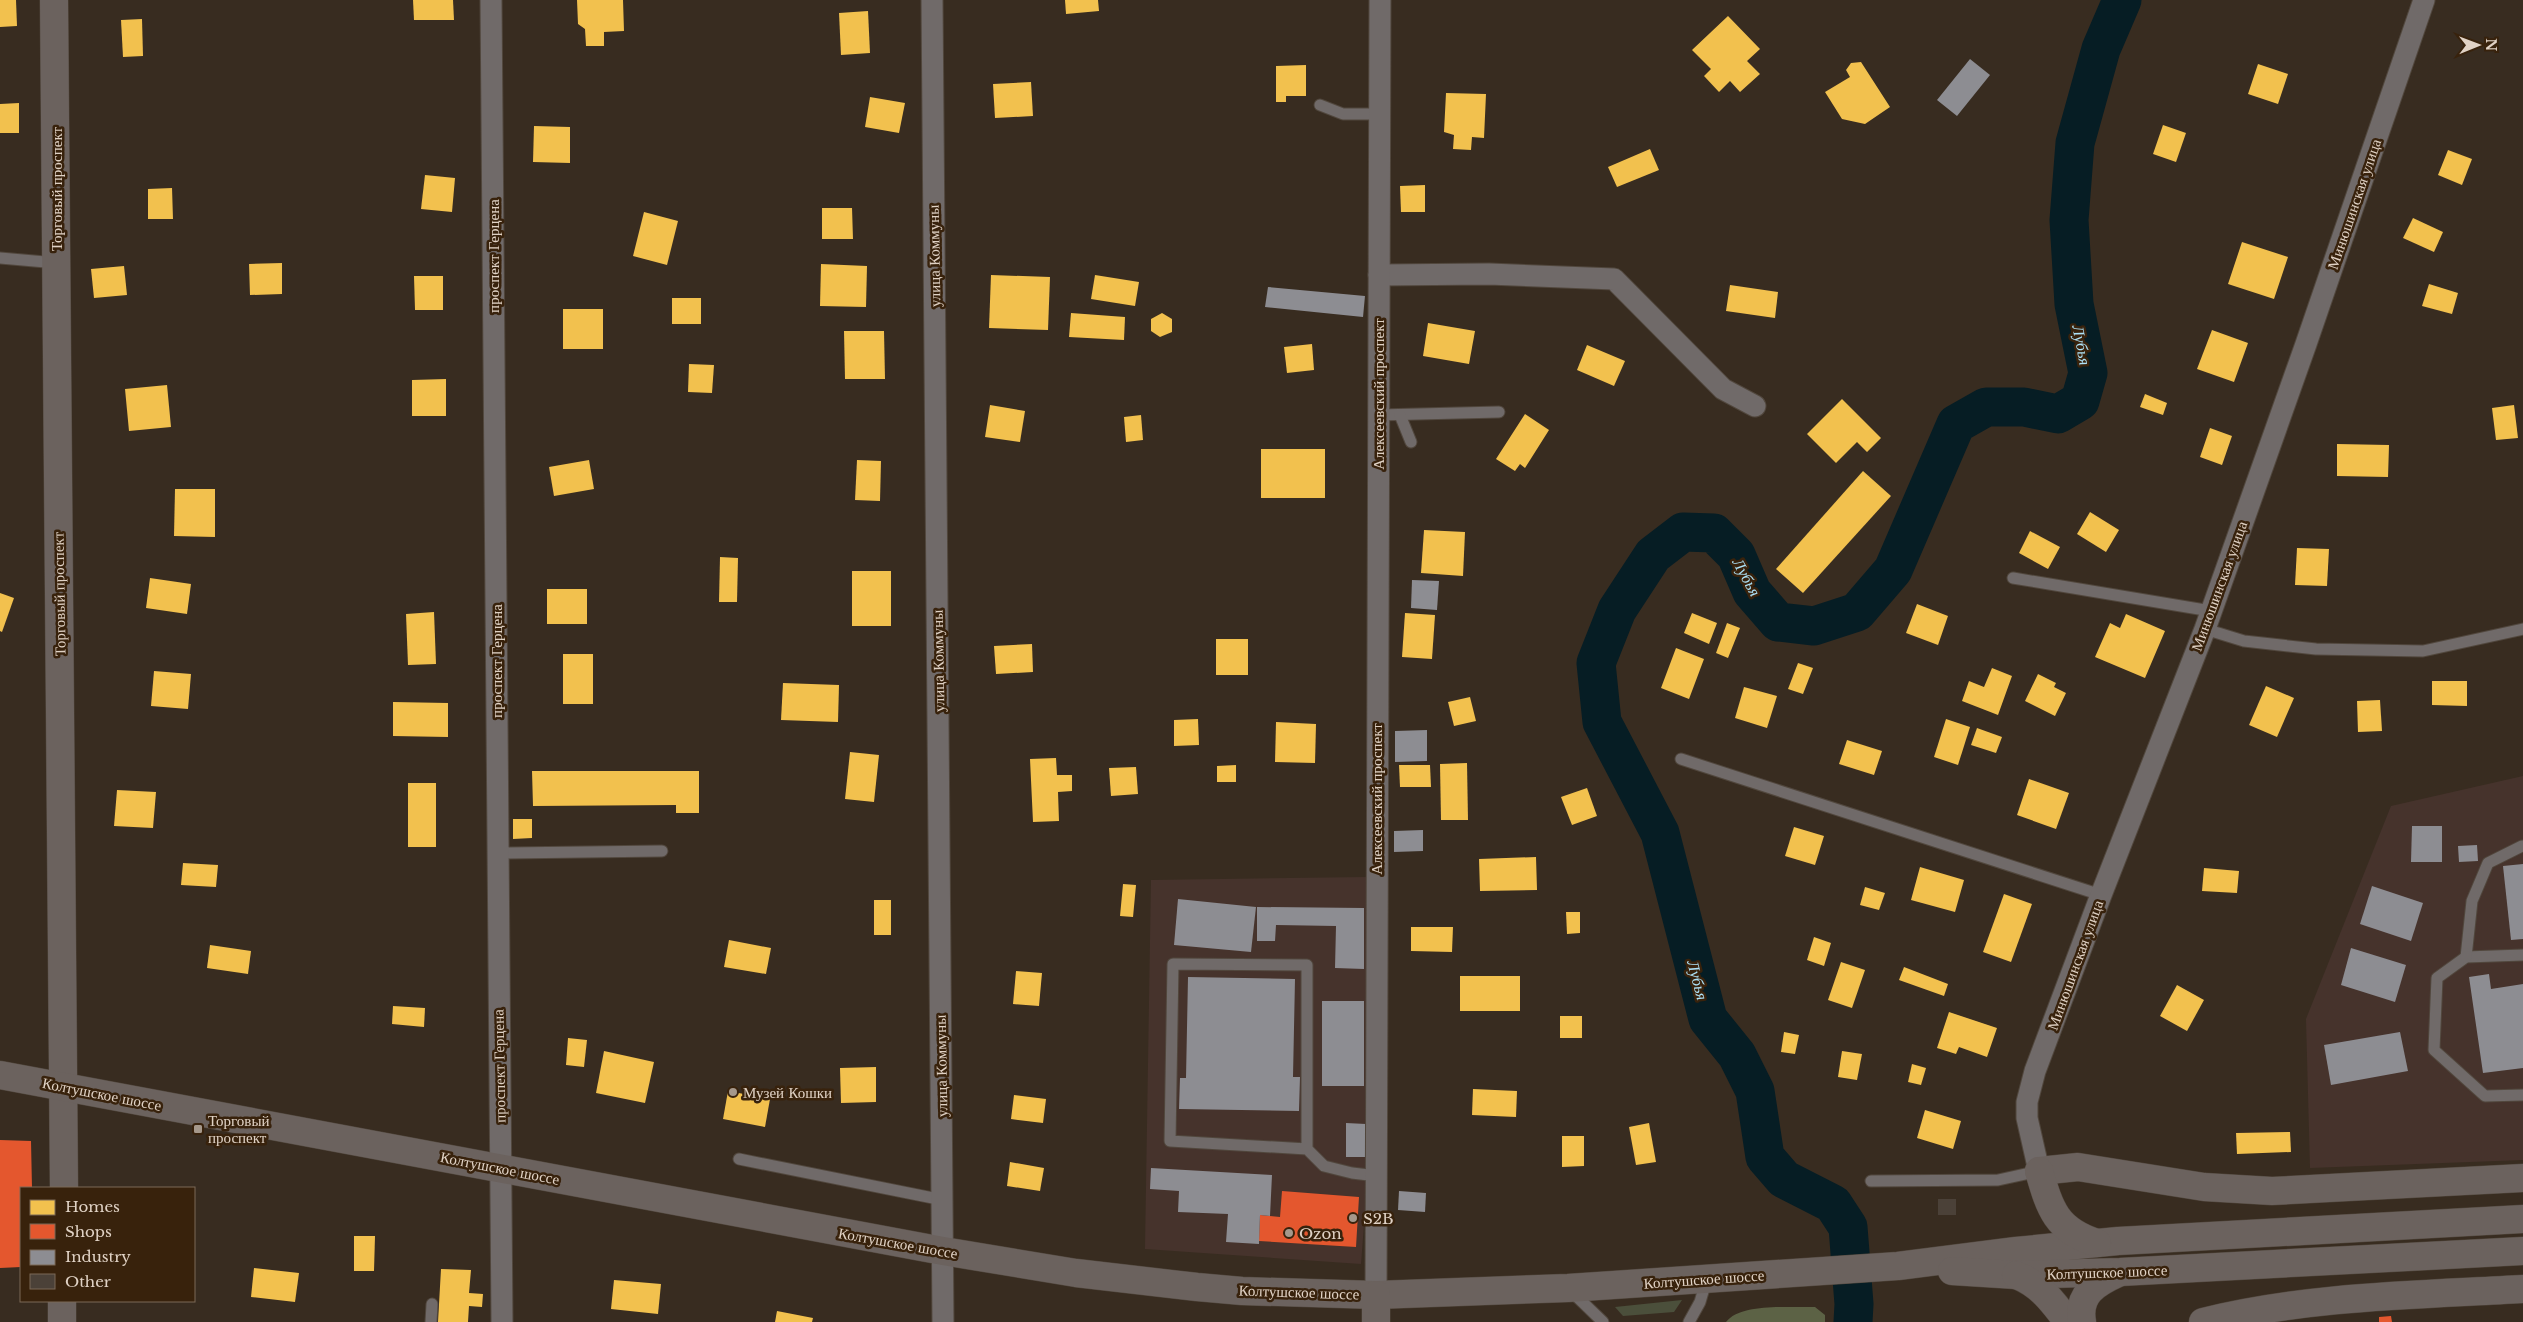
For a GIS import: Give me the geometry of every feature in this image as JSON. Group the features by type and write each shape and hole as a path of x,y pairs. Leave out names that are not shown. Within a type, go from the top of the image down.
{"main road":[{"name":"Торговый проспект","path":"54,0 64,1187"},
{"name":"Колтушское шоссе","path":"0,1075 943,1251 1076,1273 1242,1291 1376,1295 1568,1288 1898,1266 2016,1263 2120,1272 2523,1251"},
{"path":"2039,1171 2078,1167 2204,1187 2272,1191 2523,1178"},
{"name":"Минюшинская улица","path":"2039,1171 2048,1201 2061,1224 2078,1237 2107,1242"},
{"name":"Минюшинская улица","path":"2016,1263 2038,1225 2041,1202 2039,1171"},
{"name":"Колтушское шоссе","path":"2016,1263 2107,1242 2523,1219"},
{"path":"2016,1263 2030,1280 2048,1295 2068,1322"},
{"path":"2082,1322 2080,1313 2084,1295 2097,1283 2120,1272"},
{"path":"2202,1322 2280,1307 2347,1298 2523,1289"},
{"name":"Алексеевский проспект","path":"1376,1295 1376,1322"},
{"path":"62,1302 62,1322"}],"street":[{"name":"проспект Герцена","path":"491,0 502,1322"},
{"name":"улица Коммуны","path":"932,0 943,1322"},
{"name":"Алексеевский проспект","path":"1376,1295 1380,0"},
{"name":"Минюшинская улица","path":"2039,1171 2027,1118 2027,1102 2035,1071 2208,620 2306,344 2424,0"},
{"path":"1378,275 1489,274 1614,279 1635,277"},
{"path":"1614,279 1723,389 1756,406"}],"lane":[{"path":"1320,105 1343,114 1379,114"},
{"path":"0,258 56,263"},
{"path":"1378,415 1400,416 1499,412"},
{"path":"1400,416 1411,442"},
{"path":"2013,578 2208,620 2244,641 2316,649 2423,651 2523,629"},
{"path":"1681,759 2101,895"},
{"path":"2466,957 2472,901 2488,863 2522,846"},
{"path":"498,853 662,851"},
{"path":"2523,955 2466,957 2437,978 2434,1050 2485,1096 2523,1095"},
{"path":"1308,1149 1170,1141 1173,964 1308,965 1308,1149 1324,1166 1352,1173 1377,1176"},
{"path":"739,1159 943,1200"},
{"path":"1871,1181 1924,1179 1989,1180 2039,1171"},
{"path":"1689,1322 1700,1302 1707,1278"},
{"path":"1568,1288 1602,1322"},
{"path":"431,1322 432,1304"}],"shaded area":[{"path":"2523,776 2523,1160 2310,1168 2306,1019 2391,806"},
{"path":"1367,877 1369,1159 1361,1264 1145,1249 1151,880"}],"green space":[{"path":"1682,1300 1674,1312 1623,1316 1615,1307"},
{"path":"1768,1307 1815,1307 1825,1315 1825,1322 1726,1322 1743,1311"}],"building: Homes":[{"path":"0,0 16,0 17,26 0,27"},
{"path":"413,0 453,0 454,20 414,20"},
{"path":"577,0 623,0 624,31 604,32 604,46 586,46 585,29 578,24"},
{"path":"1065,0 1098,0 1099,11 1066,14"},
{"path":"868,11 870,53 841,55 839,13"},
{"path":"1728,16 1760,49 1747,61 1760,74 1740,92 1730,81 1719,92 1704,76 1711,69 1692,50"},
{"path":"142,19 143,56 123,57 121,20"},
{"path":"1861,62 1890,107 1865,124 1842,119 1825,92 1850,77 1846,70 1851,63"},
{"path":"2258,64 2288,74 2278,104 2248,94"},
{"path":"1306,65 1306,96 1286,96 1286,102 1276,102 1276,66"},
{"path":"1031,82 1033,116 995,118 993,84"},
{"path":"1446,93 1486,94 1484,138 1472,137 1471,150 1453,149 1454,135 1444,132"},
{"path":"870,97 905,103 899,133 865,127"},
{"path":"19,103 19,133 0,133 0,104"},
{"path":"2163,125 2186,133 2176,162 2153,154"},
{"path":"534,126 570,127 570,163 533,162"},
{"path":"1650,149 1659,170 1617,187 1608,167"},
{"path":"2448,150 2472,159 2462,185 2438,175"},
{"path":"425,175 455,178 452,212 421,209"},
{"path":"1425,185 1425,212 1401,212 1400,186"},
{"path":"172,188 173,219 148,219 148,189"},
{"path":"822,208 852,208 853,239 822,239"},
{"path":"644,212 678,221 667,265 633,256"},
{"path":"2413,218 2443,232 2434,252 2403,238"},
{"path":"2242,242 2288,257 2274,299 2228,284"},
{"path":"282,263 282,294 250,295 249,264"},
{"path":"821,264 867,266 866,307 820,306"},
{"path":"124,266 127,295 94,298 91,269"},
{"path":"991,275 1050,277 1048,330 989,328"},
{"path":"1095,275 1139,282 1135,306 1091,299"},
{"path":"414,276 443,276 443,310 415,310"},
{"path":"2429,284 2458,293 2452,314 2422,306"},
{"path":"1730,285 1778,292 1775,318 1726,311"},
{"path":"672,298 701,298 701,324 672,324"},
{"path":"563,309 603,309 603,349 563,349"},
{"path":"1071,313 1125,317 1124,340 1069,337"},
{"path":"1162,313 1172,319 1172,332 1160,337 1151,331 1151,319"},
{"path":"1428,323 1475,331 1469,364 1423,356"},
{"path":"2212,330 2248,343 2234,382 2197,369"},
{"path":"844,331 884,331 885,379 845,379"},
{"path":"1312,344 1314,370 1287,373 1284,347"},
{"path":"1587,345 1625,361 1614,386 1577,370"},
{"path":"689,364 714,365 712,393 688,392"},
{"path":"446,379 446,416 412,416 412,380"},
{"path":"167,385 171,427 129,431 125,389"},
{"path":"2145,394 2167,403 2163,415 2140,407"},
{"path":"1842,399 1881,438 1867,452 1857,442 1836,463 1807,434"},
{"path":"990,405 1025,411 1020,442 985,437"},
{"path":"2514,405 2518,438 2496,440 2492,408"},
{"path":"1525,414 1549,430 1525,468 1520,464 1515,471 1496,459"},
{"path":"1141,415 1143,440 1126,442 1124,417"},
{"path":"2210,428 2232,436 2222,465 2200,457"},
{"path":"2337,444 2389,445 2388,477 2337,476"},
{"path":"1261,449 1325,449 1325,498 1261,498"},
{"path":"589,460 594,489 554,496 549,467"},
{"path":"857,460 881,461 880,501 855,500"},
{"path":"1863,471 1891,496 1803,593 1776,569"},
{"path":"175,489 215,489 215,537 174,536"},
{"path":"2090,512 2119,530 2106,552 2077,534"},
{"path":"1424,530 1465,532 1463,576 1421,573"},
{"path":"2030,531 2060,547 2048,569 2019,553"},
{"path":"2297,548 2329,549 2327,586 2295,585"},
{"path":"720,557 738,558 737,602 719,602"},
{"path":"852,571 891,571 891,626 852,626"},
{"path":"150,578 191,584 187,614 146,608"},
{"path":"547,589 587,589 587,624 547,624"},
{"path":"0,593 14,598 2,632 0,631"},
{"path":"1917,604 1948,616 1938,645 1906,633"},
{"path":"434,612 436,664 408,665 406,614"},
{"path":"1405,613 1435,615 1432,659 1402,657"},
{"path":"1692,613 1717,623 1709,644 1684,633"},
{"path":"2126,614 2165,631 2145,678 2095,657 2110,623 2120,628"},
{"path":"1727,623 1740,628 1728,658 1716,653"},
{"path":"1216,639 1248,639 1248,675 1216,675"},
{"path":"1032,644 1033,672 996,674 994,646"},
{"path":"1676,648 1704,659 1689,699 1661,688"},
{"path":"563,654 593,654 593,704 563,704"},
{"path":"1798,663 1813,668 1803,694 1788,689"},
{"path":"1992,668 2012,676 1998,715 1962,701 1969,681 1984,687"},
{"path":"154,671 191,674 188,709 151,706"},
{"path":"2038,674 2056,683 2054,687 2066,693 2055,716 2025,701"},
{"path":"2432,681 2467,681 2467,706 2432,705"},
{"path":"783,683 839,685 838,722 781,720"},
{"path":"2266,686 2294,698 2277,737 2249,725"},
{"path":"1744,687 1777,696 1767,728 1735,718"},
{"path":"1470,697 1476,721 1454,726 1448,702"},
{"path":"2380,700 2382,731 2358,732 2357,701"},
{"path":"393,702 448,703 448,737 393,736"},
{"path":"1198,719 1199,745 1174,746 1174,720"},
{"path":"1946,719 1970,727 1958,765 1934,757"},
{"path":"1276,722 1316,724 1315,763 1275,762"},
{"path":"1977,728 2002,737 1996,753 1971,745"},
{"path":"1847,740 1882,751 1874,775 1839,764"},
{"path":"850,752 879,755 874,802 845,799"},
{"path":"1056,758 1057,775 1072,775 1072,791 1058,792 1059,821 1033,822 1030,759"},
{"path":"1467,763 1468,820 1441,820 1440,764"},
{"path":"1236,765 1236,782 1217,782 1217,766"},
{"path":"1399,765 1430,765 1431,787 1400,787"},
{"path":"1136,767 1138,794 1111,796 1109,768"},
{"path":"532,771 699,771 699,813 676,813 676,805 533,806"},
{"path":"2029,779 2069,793 2056,829 2017,815"},
{"path":"408,783 436,783 436,847 408,847"},
{"path":"1587,788 1597,816 1572,825 1561,797"},
{"path":"117,790 156,792 153,828 114,826"},
{"path":"513,819 532,819 532,838 513,839"},
{"path":"1794,827 1824,836 1815,865 1785,856"},
{"path":"1536,857 1537,890 1480,891 1479,859"},
{"path":"183,863 218,865 216,887 181,885"},
{"path":"1920,867 1964,880 1955,912 1911,900"},
{"path":"2204,868 2239,871 2237,893 2202,891"},
{"path":"1123,884 1136,885 1133,917 1120,916"},
{"path":"1865,887 1885,893 1879,910 1860,905"},
{"path":"2004,894 2032,904 2011,962 1983,952"},
{"path":"874,900 891,900 891,935 874,935"},
{"path":"1566,912 1580,912 1580,933 1567,934"},
{"path":"1411,927 1453,927 1452,952 1411,951"},
{"path":"1814,937 1831,943 1824,966 1807,960"},
{"path":"729,940 771,948 766,974 724,967"},
{"path":"210,945 251,951 248,974 207,968"},
{"path":"1841,962 1865,970 1852,1008 1828,1000"},
{"path":"1904,967 1948,984 1944,996 1899,980"},
{"path":"1016,971 1042,973 1039,1006 1013,1004"},
{"path":"1460,976 1520,976 1520,1011 1460,1011"},
{"path":"2177,985 2204,1000 2187,1031 2160,1016"},
{"path":"393,1006 425,1008 424,1027 392,1024"},
{"path":"1949,1012 1997,1028 1987,1057 1959,1047 1956,1054 1937,1048"},
{"path":"1560,1016 1582,1016 1582,1038 1560,1038"},
{"path":"1784,1032 1799,1035 1795,1054 1781,1052"},
{"path":"568,1038 587,1040 584,1067 566,1065"},
{"path":"604,1051 654,1062 645,1103 596,1093"},
{"path":"1842,1051 1862,1054 1857,1080 1838,1077"},
{"path":"1912,1064 1926,1068 1921,1085 1908,1082"},
{"path":"876,1067 876,1102 841,1103 840,1068"},
{"path":"1473,1089 1517,1091 1516,1117 1472,1115"},
{"path":"728,1091 770,1099 765,1127 723,1119"},
{"path":"1014,1095 1046,1099 1043,1123 1011,1119"},
{"path":"1925,1110 1961,1121 1953,1149 1917,1138"},
{"path":"1649,1123 1656,1162 1636,1165 1629,1127"},
{"path":"2290,1132 2291,1152 2237,1154 2236,1133"},
{"path":"1562,1136 1584,1136 1584,1166 1562,1167"},
{"path":"1010,1162 1044,1168 1040,1191 1007,1186"},
{"path":"354,1236 375,1236 374,1271 354,1271"},
{"path":"254,1268 299,1273 295,1302 251,1297"},
{"path":"441,1269 471,1270 469,1293 483,1294 482,1307 469,1306 468,1322 438,1322"},
{"path":"614,1280 661,1284 658,1314 611,1309"},
{"path":"777,1311 813,1318 812,1322 775,1322"}],"building: Shops":[{"path":"0,1140 31,1141 32,1187 20,1187 20,1267 0,1268"},
{"path":"1282,1191 1359,1197 1356,1247 1259,1241 1260,1215 1280,1217"},
{"path":"2391,1316 2392,1322 2379,1322 2379,1317"}],"building: Industry":[{"path":"1970,59 1990,75 1957,116 1937,100"},
{"path":"1268,287 1365,296 1363,317 1265,307"},
{"path":"1412,580 1439,581 1437,610 1411,608"},
{"path":"1427,730 1427,761 1395,762 1395,731"},
{"path":"2412,826 2442,826 2442,862 2411,862"},
{"path":"1423,830 1423,851 1394,852 1394,831"},
{"path":"2477,845 2478,861 2459,862 2458,846"},
{"path":"2523,864 2523,939 2511,940 2503,866"},
{"path":"2372,886 2423,903 2411,941 2360,924"},
{"path":"1178,899 1256,907 1251,952 1174,945"},
{"path":"1257,907 1364,908 1364,969 1335,968 1336,926 1276,925 1275,941 1257,941"},
{"path":"2351,948 2406,965 2395,1002 2341,985"},
{"path":"2489,974 2491,989 2523,984 2523,1068 2483,1073 2469,977"},
{"path":"1188,977 1295,979 1293,1077 1300,1077 1299,1111 1179,1109 1180,1078 1186,1078"},
{"path":"1322,1001 1364,1001 1364,1086 1322,1086"},
{"path":"2400,1032 2408,1071 2331,1085 2324,1045"},
{"path":"1346,1123 1366,1124 1365,1157 1346,1157"},
{"path":"1151,1168 1272,1175 1270,1216 1260,1215 1259,1244 1226,1242 1228,1214 1178,1212 1179,1191 1150,1189"},
{"path":"1399,1191 1426,1193 1425,1212 1398,1210"}],"building: Other":[{"path":"1938,1199 1956,1199 1956,1215 1938,1215"}],"waterway":[{"name":"Лубья","path":"1853,1322 1854,1304 1848,1227 1833,1204 1784,1179 1765,1157 1755,1091 1737,1055 1708,1019 1660,833 1602,722 1596,663 1617,610 1653,555 1683,532 1714,533 1736,555 1752,592 1778,622 1814,626 1857,612 1893,570 1956,424 1986,407 2024,407 2058,414 2080,401 2088,373 2074,304 2069,220 2075,143 2101,49 2122,0"}],"place":[{"name":"Музей Кошки","path":"733,1092"},
{"name":"Торговый проспект","path":"198,1129"},
{"name":"S2B","path":"1353,1218"},
{"name":"Ozon","path":"1289,1233"}]}
